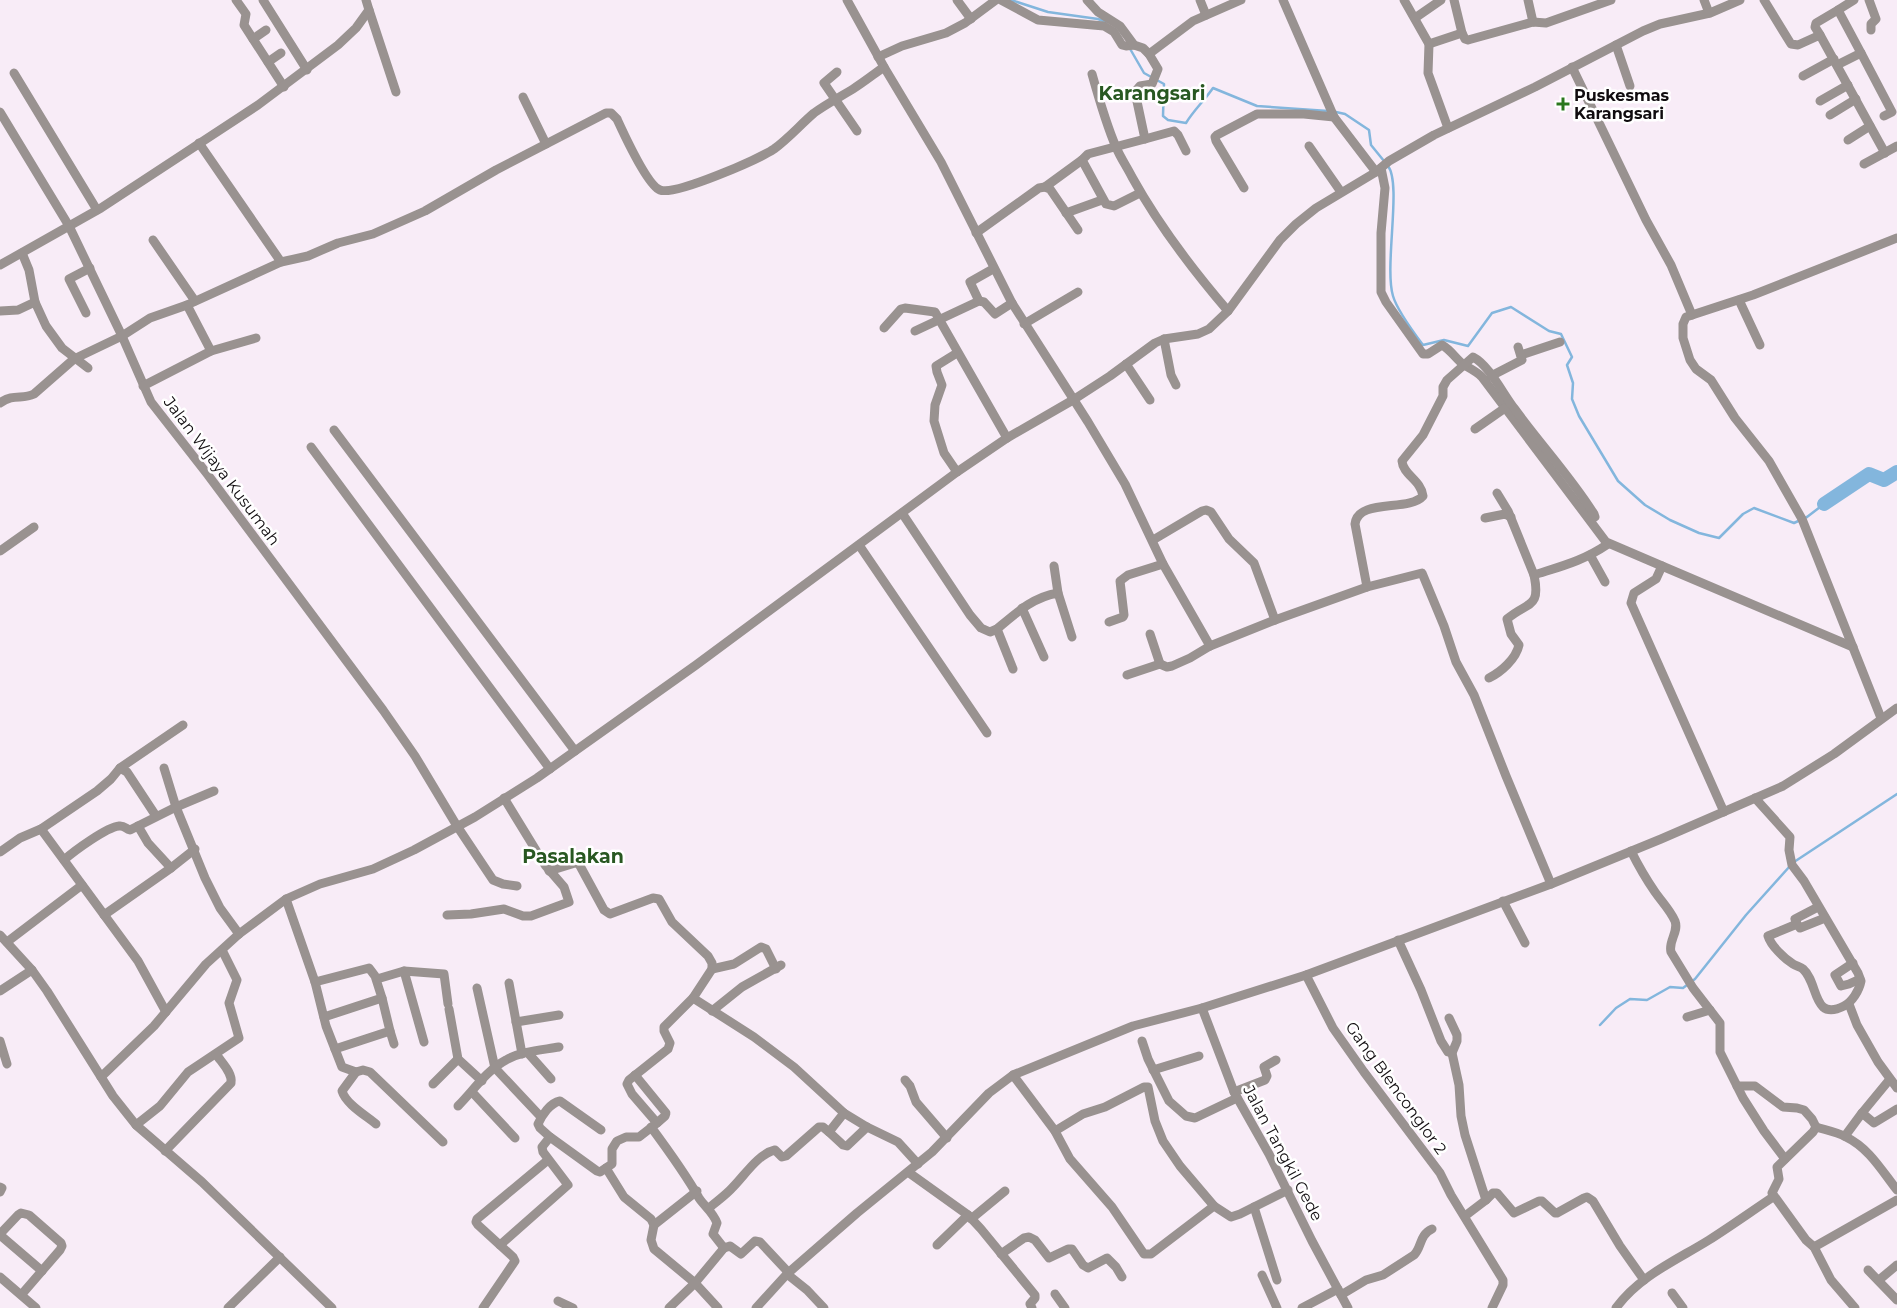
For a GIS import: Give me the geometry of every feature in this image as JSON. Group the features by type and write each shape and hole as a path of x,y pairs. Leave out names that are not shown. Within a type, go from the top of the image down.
{"street":[{"path":"236,0 246,14 244,25 284,88"},
{"path":"263,0 307,70"},
{"path":"366,0 396,92"},
{"path":"847,0 878,57 941,162 1012,304 1125,484 1163,564 1210,646"},
{"path":"957,0 971,19"},
{"path":"878,57 902,46 946,33 971,19 996,0"},
{"path":"1001,0 1038,20 1114,26"},
{"path":"1087,0 1096,11 1114,26 1122,45 1143,48 1157,65 1158,72 1152,84 1137,89 1145,139"},
{"path":"1200,0 1206,15"},
{"path":"1149,54 1186,25 1241,0"},
{"path":"1283,0 1334,117 1383,167 1385,188 1381,233 1382,292 1386,302 1423,354 1425,355 1442,345 1460,361 1477,372 1505,403 1608,544 1853,647"},
{"path":"1404,0 1429,44 1428,73 1448,128"},
{"path":"1415,18 1441,0"},
{"path":"1454,0 1462,33 1464,38 1468,40 1533,22 1546,23 1610,0"},
{"path":"1528,0 1533,22"},
{"path":"1704,0 1708,13"},
{"path":"101,1077 166,1012 196,974 239,934 286,899 320,884 373,869 457,826 504,798 550,769 696,665 957,472 1007,438 1073,400 1141,352 1164,340 1198,334 1209,329 1228,311 1280,240 1316,208 1448,128 1616,45 1660,24 1708,13 1740,0"},
{"path":"1764,0 1791,44 1798,45 1820,34"},
{"path":"1854,0 1816,23 1815,27 1885,153"},
{"path":"1869,0 1876,19 1871,24 1871,30"},
{"path":"0,265 97,210 284,88 356,28 369,10"},
{"path":"1838,10 1892,112 1884,116"},
{"path":"253,39 266,30"},
{"path":"1429,44 1462,33"},
{"path":"1616,45 1630,86"},
{"path":"268,62 282,53"},
{"path":"1803,76 1861,53"},
{"path":"0,403 7,398 34,394 74,359 122,336 160,313 191,303 282,262 308,256 338,243 373,234 425,211 496,170 606,114 611,113 617,119 640,165 655,186 660,190 682,188 765,154 788,137 813,114 884,66"},
{"path":"1572,68 1646,220 1671,265 1692,315"},
{"path":"837,72 824,83 857,131"},
{"path":"14,73 97,210"},
{"path":"1092,74 1101,107 1116,148 1140,193 1171,242 1228,311"},
{"path":"1820,101 1848,85"},
{"path":"523,97 546,144"},
{"path":"1830,115 1856,99"},
{"name":"Jalan Wijaya Kusumah","path":"0,112 69,226 122,336 143,386 160,416 268,554 415,756 457,826 495,882 517,886"},
{"path":"1244,188 1216,141 1215,137 1217,135 1257,114 1304,114 1334,117"},
{"path":"1848,140 1870,126"},
{"path":"976,233 1039,188 1045,187 1088,154 1174,131 1186,151"},
{"path":"199,143 282,262"},
{"path":"1309,146 1341,192"},
{"path":"1864,164 1897,146"},
{"path":"1082,160 1102,200 1106,204 1114,206 1140,193"},
{"path":"1045,187 1050,189 1078,230"},
{"path":"1066,213 1102,200"},
{"path":"1882,718 1803,521 1769,461 1734,418 1711,380 1696,368 1690,360 1683,338 1683,324 1686,317 1739,300 1897,238"},
{"path":"154,240 191,303 211,351"},
{"path":"22,253 29,270 35,302 46,326 62,348 88,368"},
{"path":"86,312 69,279 90,268"},
{"path":"979,301 970,282 993,269"},
{"path":"1024,324 1078,292"},
{"path":"1739,300 1760,345"},
{"path":"915,331 979,301 984,302 995,314 1012,304"},
{"path":"0,311 18,310 35,302"},
{"path":"884,328 901,309 935,312 1007,438"},
{"path":"143,386 211,351 256,338"},
{"path":"1164,340 1171,375 1176,385"},
{"path":"1491,376 1522,360 1519,351 1560,342"},
{"path":"957,353 936,366 936,372 942,385 933,415 944,453 957,472"},
{"path":"1368,587 1355,524 1356,519 1359,514 1368,509 1415,501 1423,496 1418,484 1402,466 1402,461 1423,435 1443,396 1443,387 1460,361 1473,357 1480,362 1491,376 1505,403"},
{"path":"1126,364 1150,400"},
{"path":"1475,428 1505,403"},
{"path":"334,430 575,751"},
{"path":"311,447 550,769"},
{"path":"1489,678 1501,670 1517,652 1519,645 1511,634 1507,618 1531,604 1536,597 1537,590 1534,575 1511,518 1498,493"},
{"path":"1153,540 1202,511 1211,512 1228,539 1254,563 1275,620"},
{"path":"902,513 970,615 986,631 990,632 996,629 1039,597 1058,593"},
{"path":"1485,518 1500,514 1508,515 1511,518"},
{"path":"0,551 34,527"},
{"path":"1534,575 1564,567 1608,544"},
{"path":"859,545 987,733"},
{"path":"1590,555 1605,582"},
{"path":"1109,622 1124,615 1120,581 1128,575 1163,564"},
{"path":"1054,566 1058,593 1072,637"},
{"path":"1662,566 1656,579 1634,593 1631,603 1724,812"},
{"path":"1127,675 1160,664 1166,667 1172,666 1210,646 1275,620 1368,587 1420,573 1425,576 1456,662 1474,695 1551,884"},
{"path":"1022,608 1044,657"},
{"path":"996,629 1013,669"},
{"path":"1150,634 1160,664"},
{"path":"756,1308 788,1274 857,1213 918,1164 947,1138 989,1093 1013,1075 1133,1026 1202,1008 1306,975 1503,900 1551,884 1631,851 1783,786 1834,754 1897,708"},
{"path":"0,852 20,838 41,829 97,791 120,768 183,725"},
{"path":"120,768 127,772 156,816"},
{"path":"164,768 176,807 195,849 205,878 220,908 239,934"},
{"path":"64,860 86,844 117,826 123,826 128,830 214,791"},
{"path":"447,915 471,914 504,909 523,916 531,916 568,902 570,899 564,887 550,871 504,798"},
{"path":"1755,798 1790,837 1789,850 1792,863 1860,980 1857,992 1849,1004 1832,1011 1826,1010 1815,994 1806,972 1789,961 1768,939 1769,934 1791,928 1797,924"},
{"path":"138,826 148,842 171,868"},
{"path":"41,829 138,961 166,1012"},
{"path":"104,915 195,849"},
{"path":"1631,851 1642,873 1675,921 1676,927 1670,948 1690,982 1721,1025 1720,1052 1737,1086 1764,1131 1785,1159"},
{"path":"550,871 575,863 579,864 604,910 610,914 654,898 659,900 672,922 708,956 712,964 712,969 692,998 664,1028 670,1043 668,1050 627,1084 697,1191 700,1199 709,1208 717,1223 713,1234 724,1248"},
{"path":"7,942 82,885"},
{"path":"286,899 342,1067 356,1072 363,1070 370,1072 443,1142"},
{"path":"1503,900 1525,943"},
{"path":"1818,907 1795,919 1797,924 1800,928 1825,918"},
{"path":"0,935 32,970 71,1027 121,1108 136,1125 202,1182 332,1308"},
{"path":"1398,940 1421,990 1441,1041 1448,1052 1452,1053"},
{"path":"712,969 734,964 761,947 766,950 778,967 742,987 712,1011"},
{"path":"136,1125 160,1106 188,1072 240,1036 229,1003 236,980 222,950"},
{"path":"1852,964 1835,974 1841,986 1860,980"},
{"path":"315,982 365,968 372,969 377,979 394,1044"},
{"path":"0,991 32,970"},
{"path":"377,979 404,971 444,974 458,1059 482,1081"},
{"path":"404,971 424,1042"},
{"name":"Gang Blenconglor 2","path":"1306,975 1333,1028 1437,1169 1503,1280 1503,1285 1492,1308"},
{"path":"509,983 516,1022 525,1053 551,1079"},
{"path":"477,988 495,1068 541,1117"},
{"path":"324,1017 382,998"},
{"path":"692,998 794,1066 844,1113 898,1142 918,1164"},
{"path":"1849,1004 1857,1026 1897,1088"},
{"name":"Jalan Tangkil Gede","path":"1202,1008 1235,1095 1288,1190 1312,1241 1348,1308"},
{"path":"1687,1017 1710,1010"},
{"path":"516,1022 559,1015"},
{"path":"1449,1018 1457,1035 1457,1041 1452,1053 1459,1085 1461,1116 1486,1200"},
{"path":"335,1049 390,1031"},
{"path":"0,1041 7,1064"},
{"path":"1142,1042 1153,1070 1169,1101 1190,1119 1265,1080 1267,1076 1264,1067 1276,1060"},
{"path":"458,1106 495,1068 506,1060 525,1053 559,1047"},
{"path":"166,1151 231,1083 230,1074 216,1054"},
{"path":"1153,1070 1199,1056"},
{"path":"433,1084 458,1059"},
{"path":"356,1072 342,1091 348,1101 376,1124"},
{"path":"601,1130 560,1101 552,1104 541,1117 538,1124 550,1137 600,1172 612,1164 612,1149 617,1141 626,1137 638,1137 665,1116 666,1113 636,1075"},
{"path":"1013,1075 1055,1131 1070,1159 1112,1207 1144,1254 1151,1254 1214,1206"},
{"path":"1845,1136 1890,1078"},
{"path":"905,1080 910,1086 916,1102 947,1138"},
{"path":"1055,1131 1083,1114 1105,1107 1144,1086 1148,1087 1155,1121 1162,1141 1180,1166 1214,1206 1231,1217 1288,1190"},
{"path":"1737,1086 1755,1086 1783,1107 1804,1110 1816,1126 1845,1136 1864,1150 1878,1164 1897,1190"},
{"path":"472,1092 515,1138"},
{"path":"1862,1113 1874,1123 1897,1109"},
{"path":"829,1132 844,1113"},
{"path":"1816,1126 1813,1132 1777,1167 1779,1179 1773,1189 1773,1196 1806,1240 1814,1247 1832,1280 1855,1308"},
{"path":"709,1208 767,1153 775,1150 784,1156 819,1127 823,1127 843,1145 847,1146 867,1127"},
{"path":"500,1245 568,1185 548,1160 542,1147 550,1137"},
{"path":"482,1308 515,1261 478,1225 476,1222 477,1218 548,1160"},
{"path":"606,1168 624,1197 649,1217 654,1225"},
{"path":"908,1172 970,1217 981,1229 1035,1295 1030,1304 1032,1308"},
{"path":"0,1187 2,1188 0,1192"},
{"path":"697,1191 654,1225 651,1240 654,1249 695,1283 718,1308"},
{"path":"936,1244 1005,1192"},
{"path":"1465,1216 1493,1193 1497,1193 1514,1214 1542,1201 1554,1213 1557,1213 1584,1198 1590,1198 1644,1280"},
{"path":"1616,1308 1624,1297 1644,1280 1773,1196"},
{"path":"1814,1247 1897,1200"},
{"path":"1254,1207 1277,1280"},
{"path":"22,1294 42,1271 62,1246 58,1239 29,1215 18,1215 0,1235 42,1271"},
{"path":"1302,1308 1366,1280 1383,1275 1417,1253 1422,1237 1432,1229"},
{"path":"1001,1254 1024,1238 1029,1237 1035,1240 1049,1258 1072,1249 1083,1265 1088,1268 1107,1258 1122,1277"},
{"path":"669,1308 695,1283 724,1248 730,1246 741,1254 755,1241 760,1242 788,1274 824,1308"},
{"path":"228,1308 280,1257"},
{"path":"1879,1280 1897,1265"},
{"path":"1868,1270 1897,1300"},
{"path":"1262,1275 1277,1308"},
{"path":"0,1277 36,1308"},
{"path":"1672,1293 1683,1308"},
{"path":"1055,1294 1065,1304"},
{"path":"558,1302 573,1308"}],"waterway":[{"path":"1011,0 1048,12 1098,19 1106,22"},
{"path":"1129,47 1144,73 1164,84 1163,116 1168,120 1186,123 1213,88 1257,106 1328,111"},
{"path":"1336,112 1345,114 1369,130 1371,145 1384,161"},
{"path":"1388,166 1392,176 1393,190 1390,266 1393,296 1402,314 1423,345 1444,340 1468,346 1492,313 1511,307 1549,331 1561,334 1572,357 1567,365 1573,383 1572,399 1579,416 1618,481 1645,505 1670,520 1699,533 1719,538 1743,514 1754,508 1794,523 1807,517 1824,504"},
{"path":"1824,504 1869,474 1884,480 1897,472"},
{"path":"1794,862 1897,794"},
{"path":"1600,1025 1616,1008 1630,999 1647,1000 1670,987 1683,988 1695,979 1746,915 1790,866"}],"place":[{"name":"Puskesmas Karangsari","path":"1563,104"}],"district":[{"name":"Karangsari","path":"1152,93"},
{"name":"Pasalakan","path":"573,856"}]}
